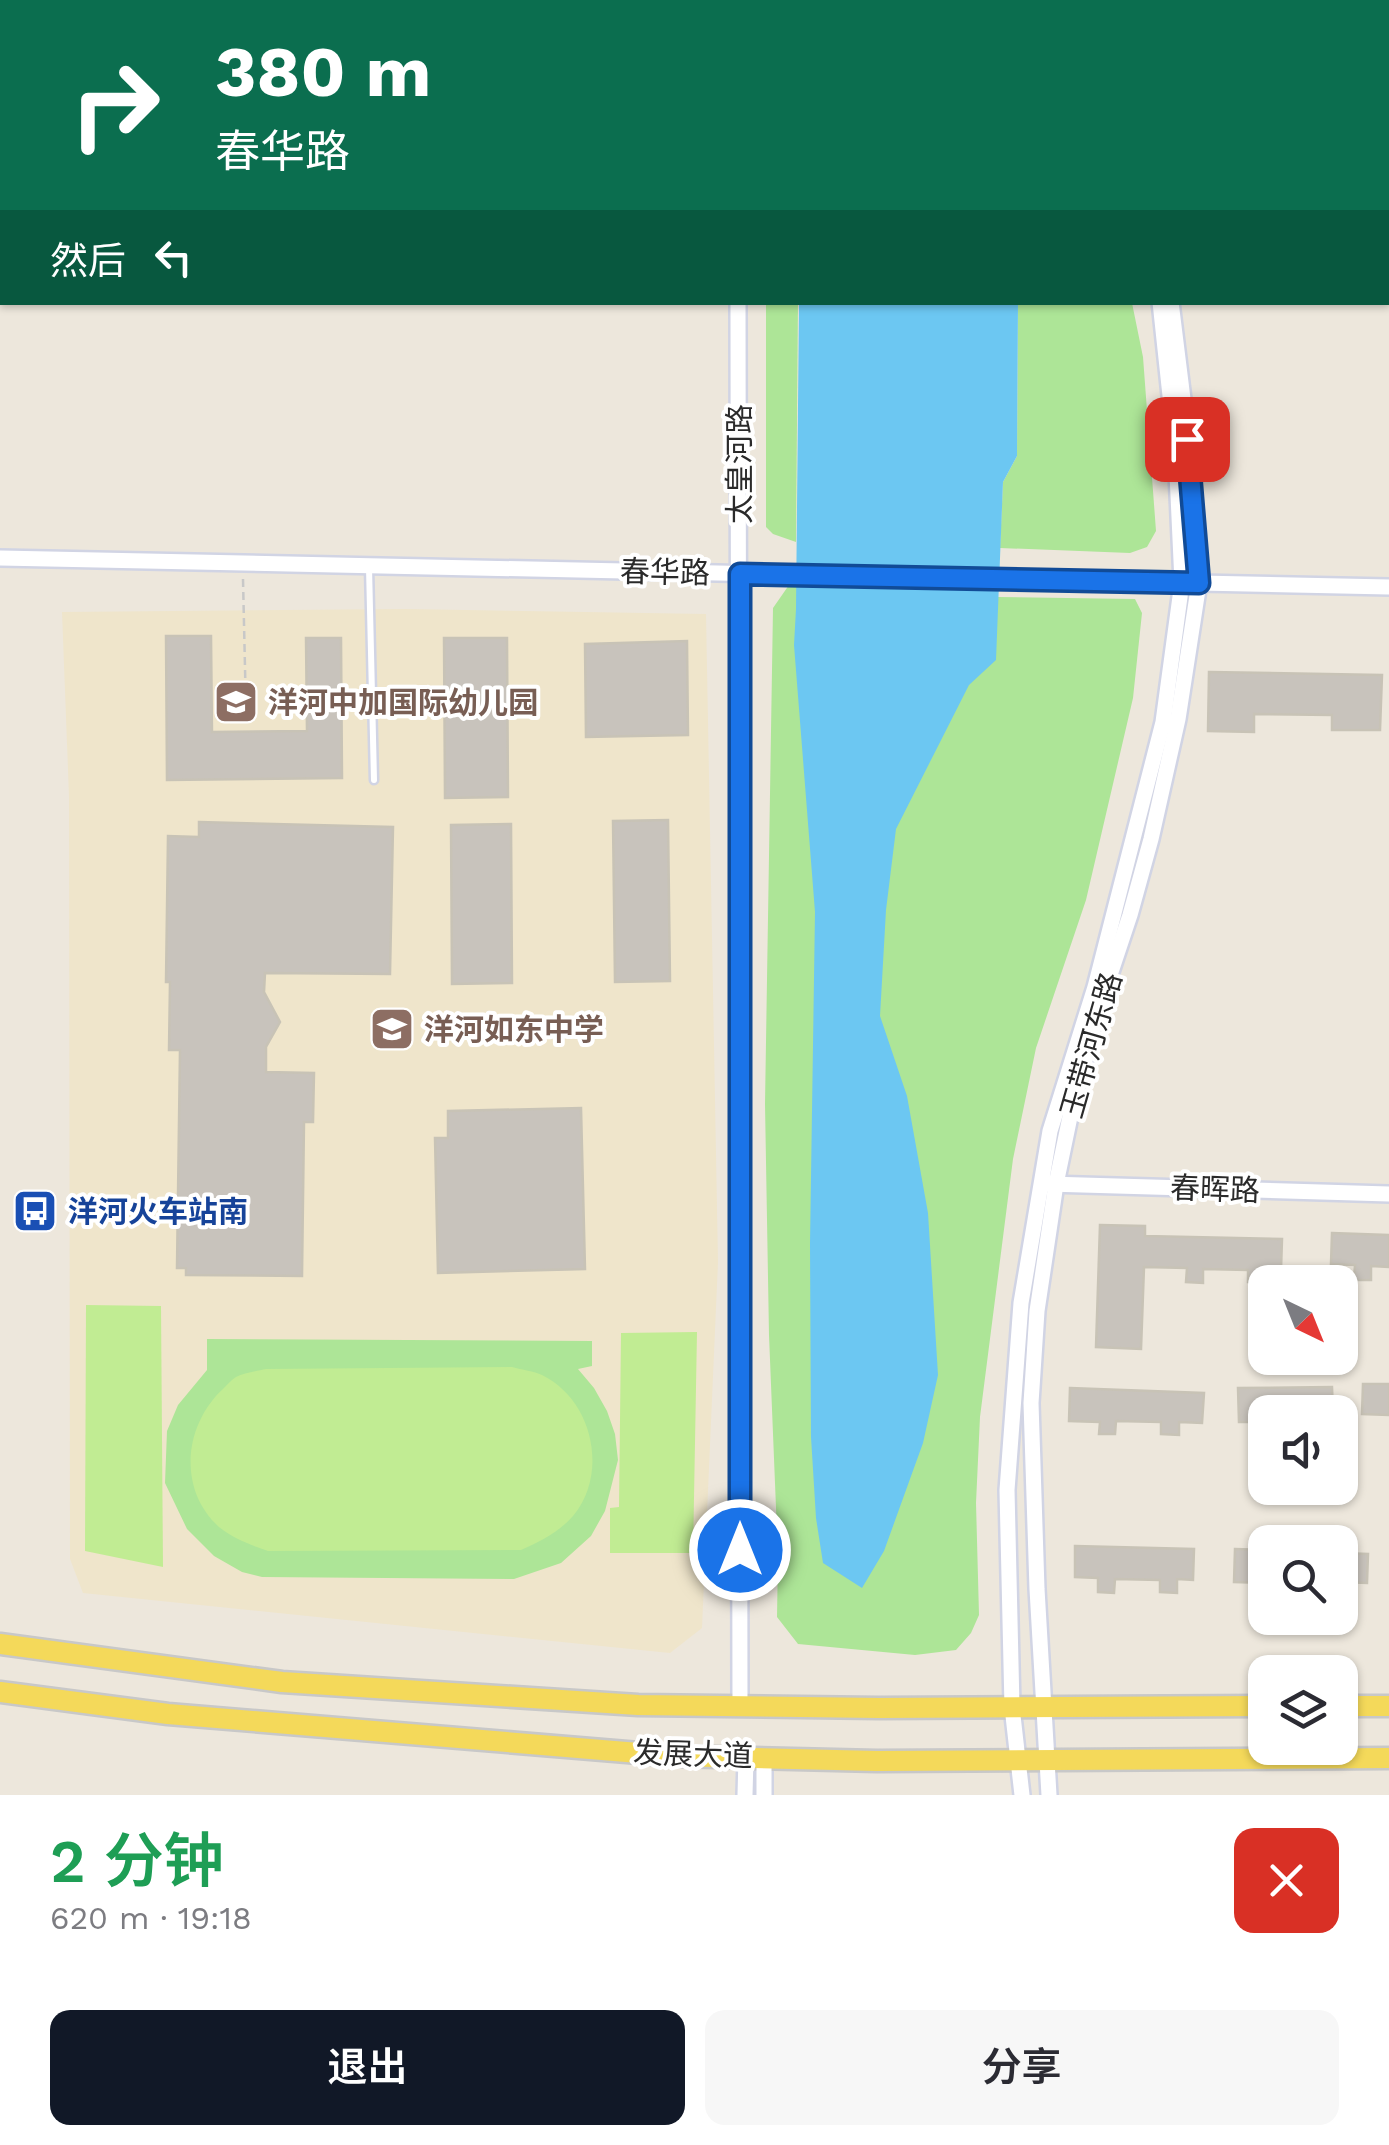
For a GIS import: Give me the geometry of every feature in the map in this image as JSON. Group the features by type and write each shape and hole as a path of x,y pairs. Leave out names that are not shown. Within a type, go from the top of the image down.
{"main road":[{"name":"发展大道","path":"0,1644 282,1682 638,1705 1248,1706"},
{"name":"发展大道","path":"0,1692 188,1716 675,1756 877,1760 1389,1758"},
{"path":"1358,1706 1389,1706"}],"street":[{"name":"太皇河路","path":"738,305 740,1706"},
{"name":"玉带河东路","path":"1049,1795 1031,1403 1050,1131 1095,987 1162,722 1182,582 1176,452 1160,305"},
{"name":"玉带河东路","path":"1022,1795 1012,1707 1008,1490 1021,1304 1049,1184 1151,839 1178,719 1199,583 1171,305"},
{"name":"春华路","path":"0,558 1389,587"},
{"name":"春晖路","path":"1049,1184 1389,1194"},
{"path":"745,1795 755,1757"},
{"path":"755,1757 764,1795"}],"lane":[{"path":"369,566 374,780"}],"path":[{"path":"242,563 246,712"}],"shaded area":[{"name":"洋河如东中学","path":"406,609 706,614 718,1262 702,1628 670,1653 83,1593 70,1559 69,796 62,612"}],"green space":[{"path":"766,305 798,305 796,542 773,534 766,527"},
{"path":"1018,305 1132,305 1143,357 1156,531 1147,547 1130,553 1000,548 1003,482 1017,456"},
{"path":"789,585 998,597 1135,599 1142,613 1133,698 1086,900 1036,1048 1013,1159 980,1417 976,1503 979,1615 971,1633 956,1650 915,1655 798,1644 777,1617 765,1104 773,608"},
{"path":"86,1305 161,1306 163,1567 85,1551"},
{"path":"697,1332 693,1553 610,1553 610,1508 619,1507 621,1333"},
{"path":"207,1339 592,1341 592,1366 578,1369 607,1411 618,1460 605,1511 591,1536 561,1563 514,1579 262,1577 242,1572 214,1556 187,1529 165,1483 167,1431 178,1405 207,1370"},
{"path":"512,1367 542,1375 573,1402 584,1419 592,1459 591,1479 573,1516 549,1536 521,1550 268,1551 219,1527 196,1494 191,1457 200,1420 211,1403 239,1376 266,1369"}],"water":[{"path":"799,305 1018,305 1017,456 1003,482 996,660 969,685 896,829 886,910 880,1016 907,1096 928,1213 938,1375 923,1443 884,1551 862,1588 823,1563 816,1518 811,1437 810,1244 815,912 794,645"}],"building":[{"path":"166,636 211,636 212,732 307,731 306,638 341,638 342,778 167,780"},
{"path":"444,638 507,638 508,797 445,798"},
{"path":"687,641 688,735 586,737 585,644"},
{"path":"1209,672 1382,675 1380,730 1332,730 1332,715 1254,714 1254,732 1208,731"},
{"path":"668,820 670,981 615,982 613,821"},
{"path":"199,822 393,827 390,974 265,973 264,992 280,1022 266,1047 266,1072 314,1073 313,1122 304,1122 302,1276 186,1275 186,1268 177,1268 180,1050 169,1050 168,836 199,837"},
{"path":"511,824 512,983 452,984 451,825"},
{"path":"581,1108 585,1269 438,1273 435,1138 448,1138 448,1111"},
{"path":"1100,1225 1145,1226 1145,1236 1282,1239 1281,1265 1248,1265 1248,1270 1203,1269 1203,1283 1186,1282 1187,1268 1144,1267 1141,1349 1096,1347"},
{"path":"1332,1233 1389,1235 1389,1267 1371,1266 1371,1280 1358,1280 1358,1265 1331,1264"},
{"path":"1363,1384 1389,1384 1389,1415 1362,1414"},
{"path":"1332,1387 1332,1395 1248,1395 1248,1422 1239,1422 1238,1388"},
{"path":"1070,1388 1204,1393 1202,1423 1179,1422 1179,1435 1161,1434 1161,1422 1116,1421 1115,1434 1099,1434 1100,1422 1069,1421"},
{"path":"1075,1546 1194,1549 1193,1580 1177,1579 1177,1593 1160,1592 1160,1580 1115,1579 1114,1593 1098,1592 1098,1578 1075,1577"},
{"path":"1235,1549 1248,1549 1248,1582 1234,1582"},
{"path":"1358,1554 1368,1554 1367,1583 1358,1583"}],"place":[{"name":"洋河中加国际幼儿园","path":"236,702"},
{"name":"洋河如东中学","path":"392,1029"},
{"name":"洋河火车站南","path":"35,1211"}],"route":[{"path":"740,1550 740,574 1199,583 1187,439"}]}
